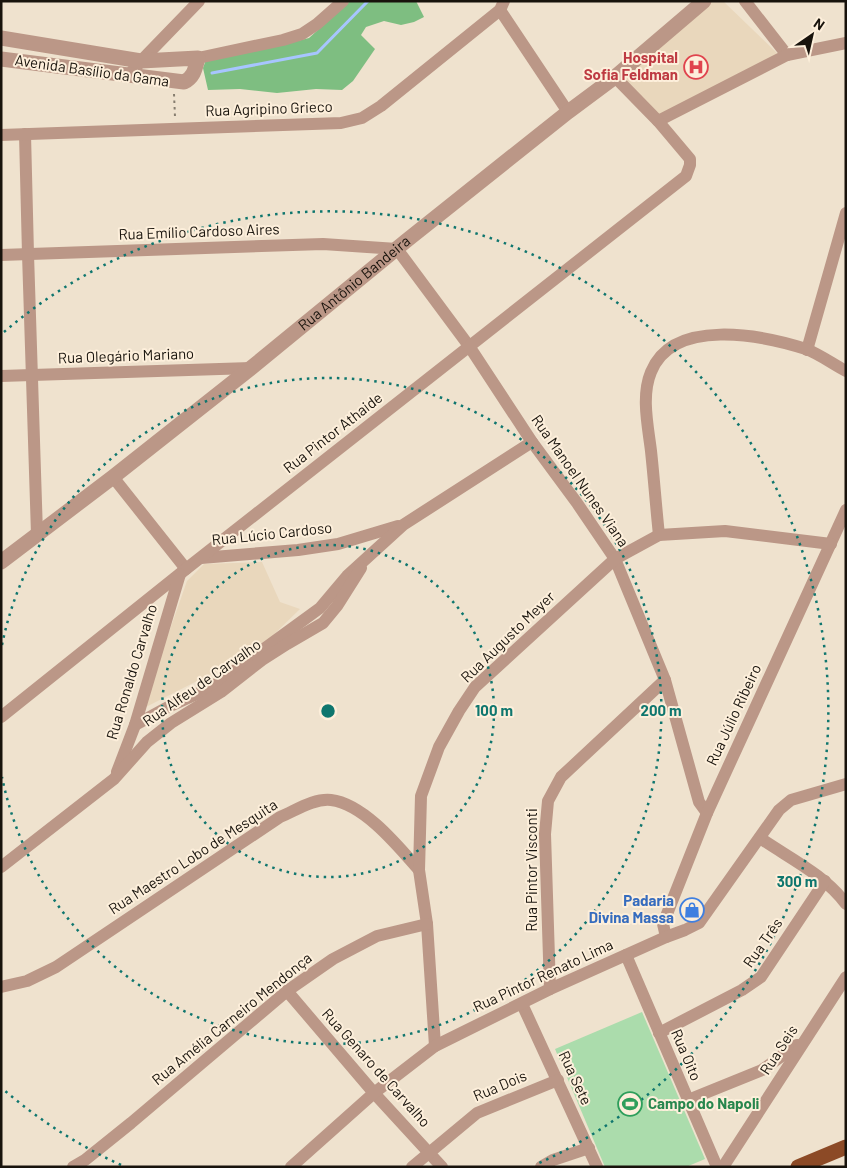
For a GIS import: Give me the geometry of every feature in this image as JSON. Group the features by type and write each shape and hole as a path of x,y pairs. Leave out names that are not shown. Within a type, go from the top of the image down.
{"highway":[{"path":"798,1167 846,1147"}],"street":[{"path":"128,76 141,60 199,1"},
{"name":"Avenida Basílio da Gama","path":"1,38 141,60 198,58 283,40 302,34 317,24 343,1"},
{"name":"Rua Antônio Bandeira","path":"1,562 113,477 251,368 568,112 615,77 704,1"},
{"path":"745,1 787,55"},
{"path":"502,5 568,112"},
{"name":"Rua Agripino Grieco","path":"1,135 341,123 362,118 381,106 502,5"},
{"path":"615,77 664,117 787,55 846,43"},
{"name":"Avenida Basílio da Gama","path":"1,59 184,82 190,79 198,58"},
{"name":"Rua Pintor Athaide","path":"1,718 183,571 686,176 690,159 664,117"},
{"path":"25,134 37,534"},
{"path":"807,350 846,213"},
{"name":"Rua Emílio Cardoso Aires","path":"1,255 323,244 397,249"},
{"name":"Rua Manoel Nunes Viana","path":"397,249 469,346 532,442 577,503 614,558 665,680 699,802 707,813"},
{"path":"831,544 725,530 659,535 645,401 650,373 661,355 679,342 717,334 749,336 807,350 846,371"},
{"name":"Rua Olegário Mariano","path":"1,376 251,368"},
{"name":"Rua Alfeu de Carvalho","path":"134,725 212,687 320,608 347,576 403,525 532,442"},
{"path":"113,477 183,571"},
{"name":"Rua Júlio Ribeiro","path":"666,937 663,924 707,813 846,510"},
{"name":"Rua Lúcio Cardoso","path":"201,558 298,550 338,544 403,525"},
{"name":"Rua Augusto Meyer","path":"436,1046 427,924 419,870 421,796 439,747 458,711 475,687 614,558 659,535"},
{"name":"Rua Alfeu de Carvalho","path":"1,867 114,779 147,742 171,723 221,692 262,660 323,623 351,586 366,558"},
{"name":"Rua Ronaldo Carvalho","path":"114,779 134,725 183,571"},
{"name":"Rua Pintor Visconti","path":"550,989 545,834 548,800 561,776 665,680"},
{"name":"Rua Pintor Renato Lima","path":"291,1167 374,1093 436,1046 550,989 699,923 779,810 791,800 846,784"},
{"name":"Rua Maestro Lobo de Mesquita","path":"1,987 28,981 56,967 280,818 312,803 329,800 350,806 384,833 419,870"},
{"path":"760,838 825,881 838,893 846,904"},
{"name":"Rua Três","path":"659,1033 742,990 761,977 825,881"},
{"name":"Rua Amélia Carneiro Mendonça","path":"73,1167 85,1160 287,991 333,959 376,936 427,924"},
{"name":"Rua Oito","path":"626,955 717,1167"},
{"name":"Rua Seis","path":"723,1167 846,977"},
{"name":"Rua Genaro de Carvalho","path":"287,991 374,1093 442,1167"},
{"name":"Rua Sete","path":"522,1004 597,1167"},
{"path":"688,1100 762,1070 788,1053 806,1038"},
{"name":"Rua Dois","path":"412,1167 477,1113 558,1080"},
{"path":"541,1167 553,1160 589,1148"}],"path":[{"path":"173,82 176,129"}],"shaded area":[{"name":"Hospital Sofia Feldman","path":"711,1 723,1 779,55 659,117 622,79"},
{"path":"262,562 280,602 300,609 258,650 142,709 187,581 204,564"}],"green space":[{"path":"350,1 416,1 424,17 401,25 384,21 366,27 361,35 375,49 353,81 342,90 316,89 277,93 240,89 208,90 203,68 207,57 265,49 309,38"},
{"name":"Campo do Napoli","path":"642,1012 705,1159 686,1167 605,1167 555,1049"}],"waterway":[{"path":"212,73 317,53 368,1"}],"place":[{"name":"Hospital Sofia Feldman","path":"696,67"},
{"name":"Padaria Divina Massa","path":"692,910"},
{"name":"Campo do Napoli","path":"630,1104"}]}
